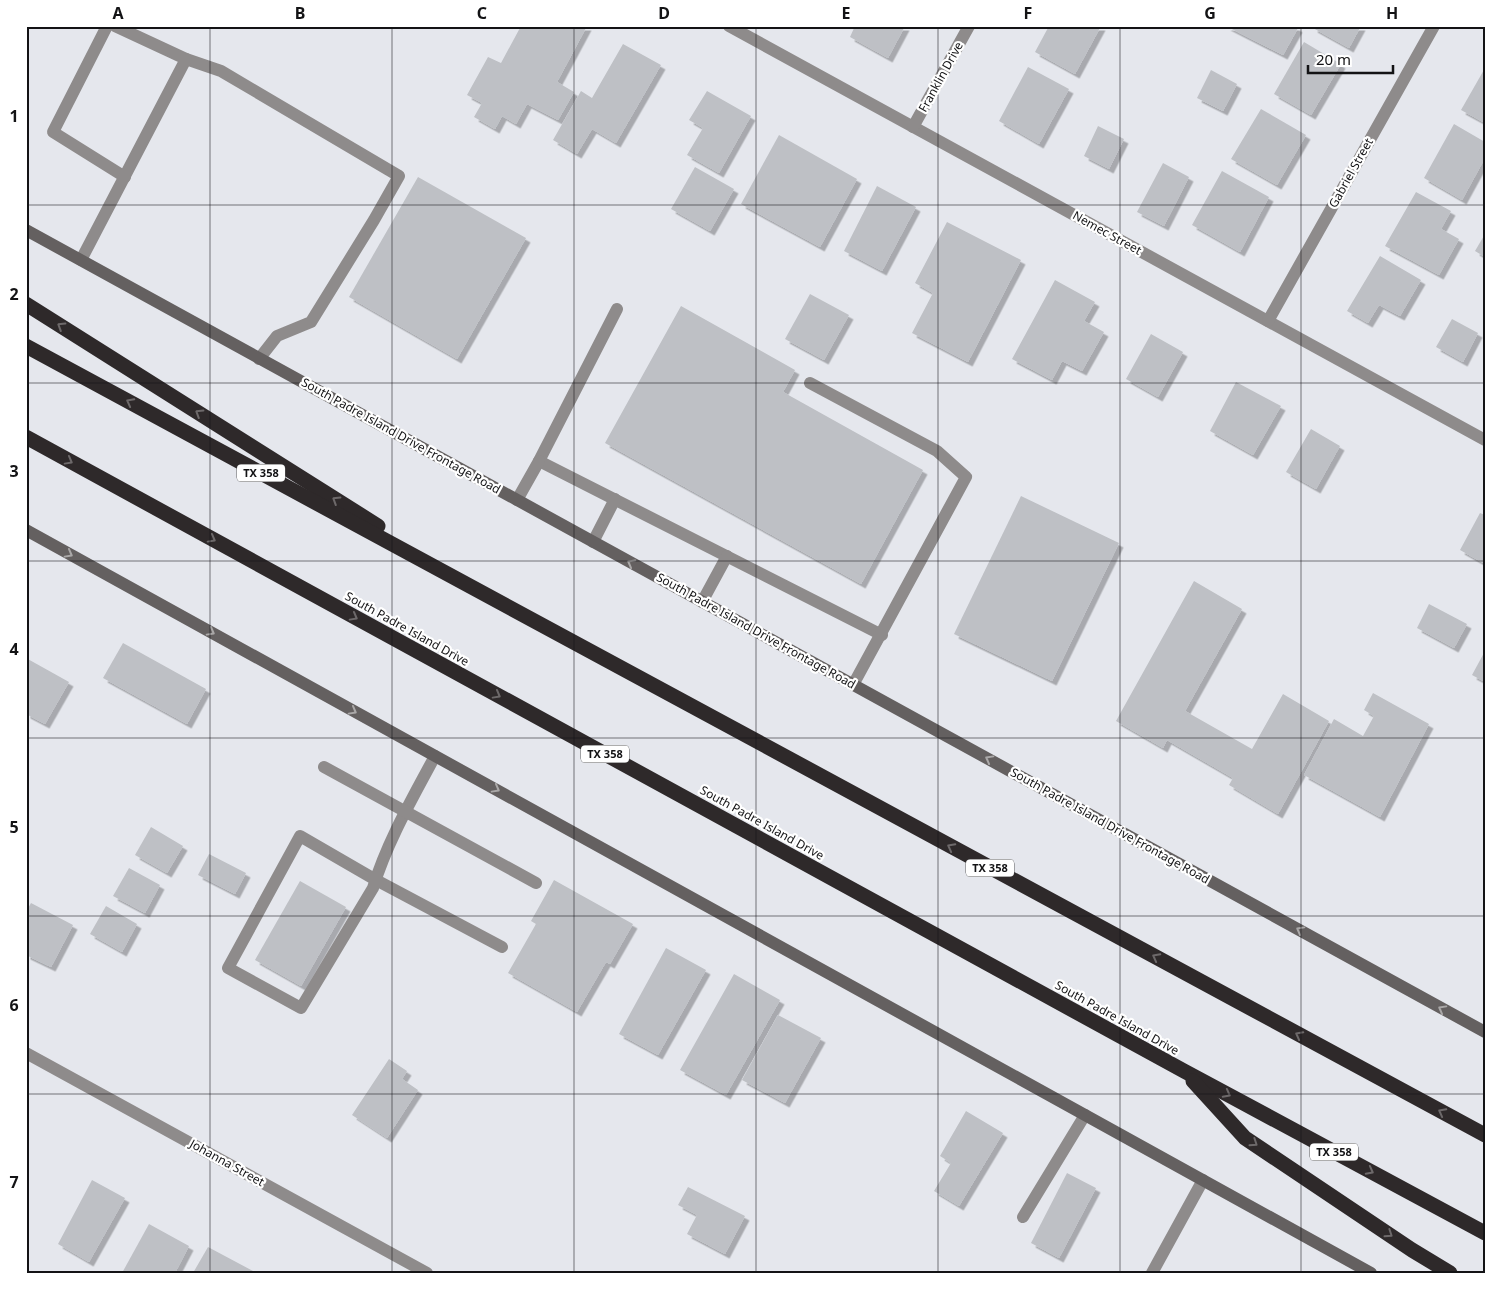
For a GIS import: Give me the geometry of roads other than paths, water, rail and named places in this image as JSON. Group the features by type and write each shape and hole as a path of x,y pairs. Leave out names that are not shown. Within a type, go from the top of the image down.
{"highway":[{"path":"26,304 496,600"},
{"name":"TX 358","path":"26,346 1485,1135"},
{"name":"South Padre Island Drive","path":"26,437 1184,1071 1485,1233"},
{"path":"1184,1071 1246,1138 1412,1250 1450,1273"}],"main road":[{"name":"South Padre Island Drive Frontage Road","path":"26,230 1485,1032"},
{"path":"26,530 1371,1273"}],"street":[{"path":"107,26 54,132 125,178"},
{"path":"115,26 186,59 221,71 399,176 311,322 277,336 260,359"},
{"name":"Nemec Street","path":"729,26 1485,440"},
{"name":"Franklin Drive","path":"913,127 969,26"},
{"name":"Gabriel Street","path":"1268,321 1434,26"},
{"path":"81,260 186,59"},
{"path":"517,500 617,309"},
{"path":"810,383 937,451 966,477 882,635 853,685"},
{"path":"539,461 882,635"},
{"path":"593,542 615,499"},
{"path":"702,602 726,556"},
{"path":"435,756 385,852 376,880 373,888 301,1008 228,968 300,836 376,880 502,947"},
{"path":"324,767 536,883"},
{"name":"Johanna Street","path":"26,1053 427,1273"},
{"path":"1023,1218 1085,1115"},
{"path":"1152,1273 1203,1180"}]}
